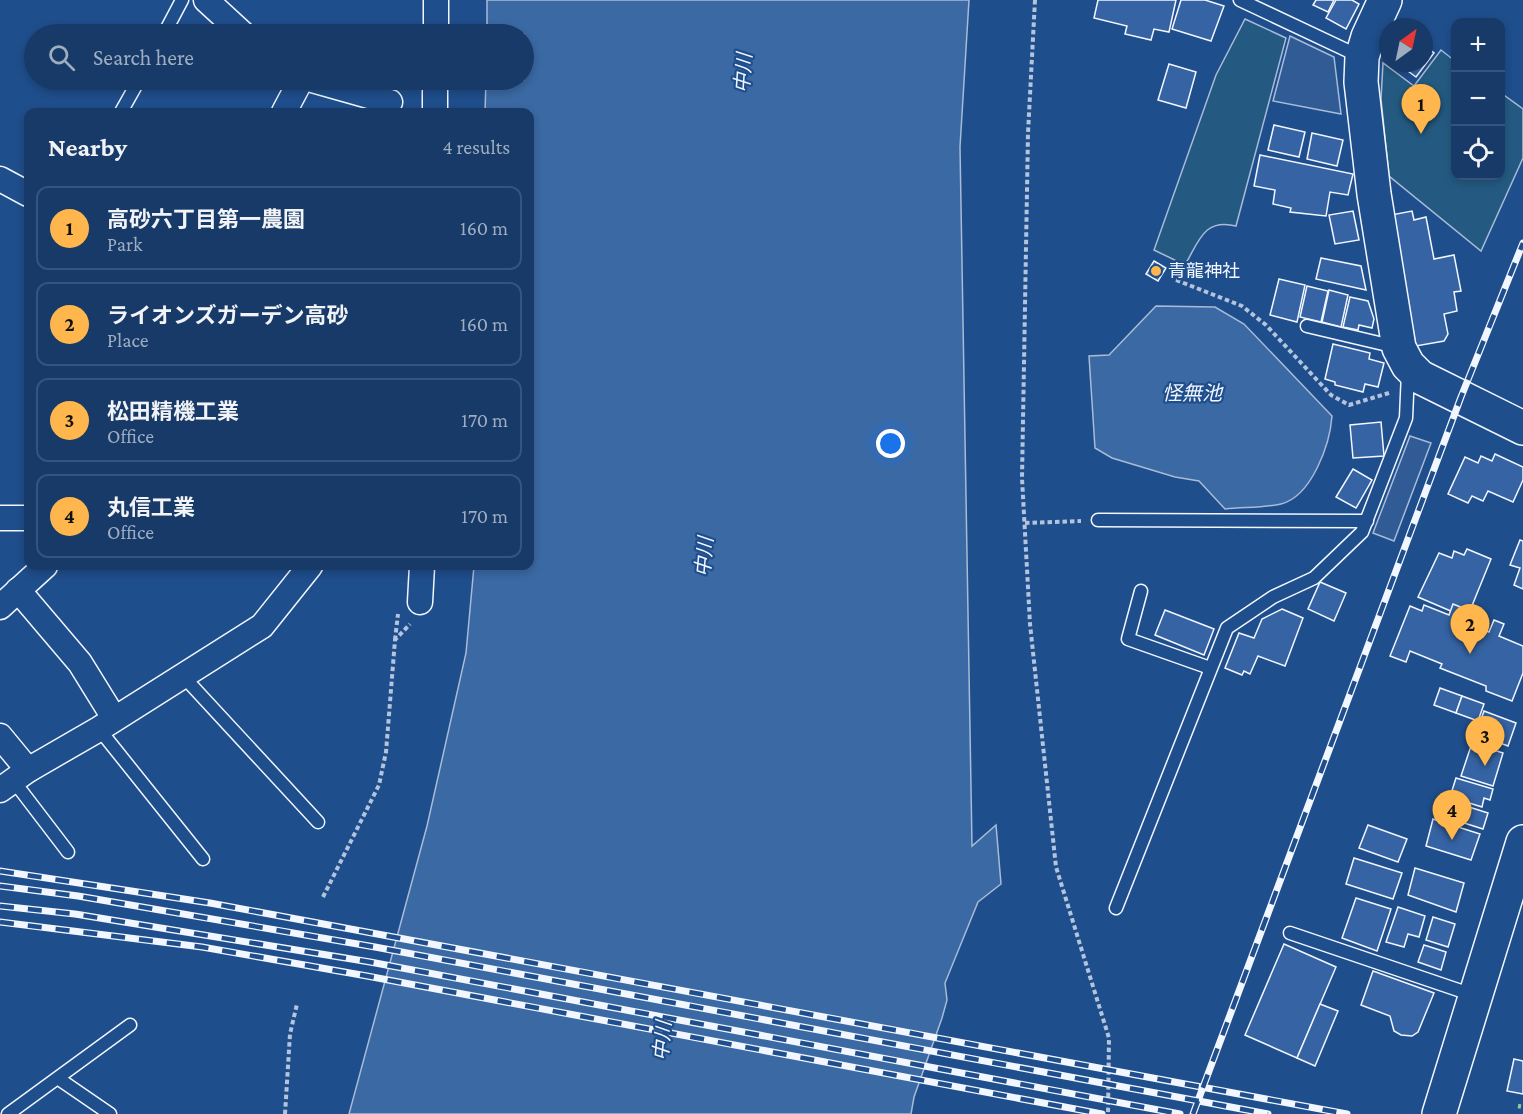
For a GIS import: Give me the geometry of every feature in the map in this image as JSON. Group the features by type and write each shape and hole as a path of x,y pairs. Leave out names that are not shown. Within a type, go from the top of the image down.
{"street":[{"path":"206,0 232,24"},
{"path":"436,0 436,24"},
{"path":"1385,0 1372,26 1362,57 1362,109 1405,367 1420,377 1523,428"},
{"path":"286,108 296,90"},
{"path":"347,90 390,102"},
{"path":"435,90 435,108"},
{"path":"0,179 24,192"},
{"path":"0,518 24,518"},
{"path":"0,607 40,570"},
{"path":"0,736 14,780 262,626 307,570"},
{"path":"420,602 422,570"},
{"path":"18,590 80,663 107,723"},
{"path":"1439,1114 1523,842"}],"lane":[{"path":"169,24 182,0"},
{"path":"1240,0 1362,57"},
{"path":"123,108 133,90"},
{"path":"1116,908 1227,628 1273,597 1314,578 1362,532 1406,418 1405,367 1306,326"},
{"path":"1098,520 1367,521"},
{"path":"1141,591 1128,639 1210,668"},
{"path":"183,676 318,822"},
{"path":"107,723 203,859"},
{"path":"14,780 69,852"},
{"path":"1290,933 1476,996"},
{"path":"8,1114 130,1025"},
{"path":"59,1079 110,1114"}],"path":[{"path":"1035,0 1028,133 1022,478 1030,624 1056,867 1109,1038 1108,1114"},
{"path":"1176,280 1232,300 1250,311 1331,395 1343,404 1349,405 1405,367"},
{"path":"1025,523 1098,520"},
{"path":"323,897 379,785 386,752 395,640 410,624 420,602"},
{"path":"285,1114 290,1034 297,1004"}],"shaded area":[{"path":"1245,19 1286,38 1236,226 1225,224 1209,228 1199,240 1185,265 1154,250 1216,75"},
{"path":"1290,36 1334,57 1341,114 1273,101"},
{"path":"1441,50 1451,58 1451,180 1505,180 1505,96 1523,109 1523,158 1481,251 1389,176 1381,99 1382,72 1395,72 1414,86 1424,72 1433,72 1433,61"},
{"path":"1410,436 1431,443 1394,541 1373,533"}],"water":[{"name":"中川","path":"487,0 969,0 960,147 972,846 996,825 1001,884 978,902 945,983 947,1000 914,1097 911,1114 349,1114 427,826 466,653 474,570 534,570 534,108 485,108 486,90 534,90 534,24 487,24"},
{"name":"怪無池","path":"1156,306 1215,307 1244,324 1332,416 1328,440 1317,467 1302,491 1292,499 1281,504 1261,507 1225,509 1199,481 1175,477 1112,458 1095,448 1089,356 1109,355"}],"building":[{"path":"1098,0 1176,0 1169,32 1154,29 1151,40 1125,34 1127,26 1094,18"},
{"path":"1181,0 1205,0 1224,6 1211,41 1172,29"},
{"path":"1316,0 1334,0 1328,12 1313,5"},
{"path":"1336,0 1352,0 1359,4 1346,29 1326,18"},
{"path":"1169,64 1196,72 1186,108 1158,100"},
{"path":"1409,72 1420,72 1416,77"},
{"path":"1274,125 1305,132 1299,157 1268,150"},
{"path":"1312,133 1343,140 1337,166 1307,159"},
{"path":"1260,155 1353,174 1348,195 1330,192 1326,216 1290,212 1291,208 1273,204 1275,190 1254,186"},
{"path":"1353,211 1359,240 1335,244 1329,215"},
{"path":"1412,211 1414,220 1426,217 1434,259 1454,255 1461,291 1454,292 1457,311 1444,314 1448,334 1444,341 1416,346 1391,215"},
{"path":"1321,258 1361,266 1366,290 1316,279"},
{"path":"1154,261 1166,268 1158,281 1146,274"},
{"path":"1279,279 1305,285 1297,322 1270,315"},
{"path":"1307,286 1328,291 1321,322 1300,317"},
{"path":"1329,290 1348,295 1341,327 1322,322"},
{"path":"1350,297 1368,301 1374,319 1372,328 1359,325 1358,330 1343,327"},
{"path":"1333,344 1370,353 1369,359 1384,363 1378,387 1365,384 1363,392 1335,385 1335,382 1325,379"},
{"path":"1381,422 1384,456 1353,458 1350,425"},
{"path":"1495,454 1523,467 1523,480 1513,502 1488,491 1483,501 1472,496 1468,503 1448,494 1465,457 1478,463 1481,456 1492,461"},
{"path":"1353,469 1372,480 1356,508 1336,497"},
{"path":"1520,540 1523,541 1523,589 1514,585 1520,568 1510,565"},
{"path":"1467,549 1491,559 1467,618 1418,597 1439,553 1452,558 1454,551 1464,555"},
{"path":"1320,582 1346,593 1334,621 1308,609"},
{"path":"1453,604 1478,614 1473,626 1489,632 1494,620 1504,624 1499,636 1523,646 1523,673 1512,701 1486,691 1486,686 1440,668 1442,664 1410,651 1406,662 1390,656 1410,606 1422,611 1424,605 1449,615"},
{"path":"1282,609 1303,618 1285,666 1258,656 1250,674 1244,671 1242,675 1225,668 1239,633 1254,638 1262,619"},
{"path":"1165,610 1214,629 1204,655 1155,635"},
{"path":"1440,688 1462,696 1456,713 1434,705"},
{"path":"1462,696 1484,704 1478,721 1456,713"},
{"path":"1484,711 1516,723 1508,746 1476,734"},
{"path":"1472,743 1503,753 1493,786 1461,776"},
{"path":"1456,778 1493,789 1490,800 1484,798 1482,807 1450,797"},
{"path":"1444,799 1488,813 1483,829 1439,815"},
{"path":"1433,819 1480,834 1471,860 1426,846"},
{"path":"1368,825 1407,839 1398,862 1359,848"},
{"path":"1354,858 1402,873 1393,899 1346,884"},
{"path":"1415,868 1464,883 1456,912 1408,895"},
{"path":"1356,898 1391,909 1377,951 1342,938"},
{"path":"1398,907 1425,916 1419,937 1408,934 1404,947 1386,942"},
{"path":"1433,917 1455,924 1448,947 1426,940"},
{"path":"1284,944 1336,967 1297,1058 1245,1035"},
{"path":"1424,945 1446,952 1441,970 1418,962"},
{"path":"1373,971 1434,993 1418,1032 1412,1036 1401,1035 1394,1031 1390,1016 1361,1005"},
{"path":"1320,1004 1338,1011 1315,1066 1297,1058"},
{"path":"1514,1059 1523,1061 1523,1094 1507,1091"}],"railway":[{"path":"1193,1114 1461,397 1523,243"},
{"path":"0,871 210,903 1347,1114"},
{"path":"0,886 78,896 375,947 1268,1114"},
{"path":"0,906 75,914 370,962 1180,1114"},
{"path":"0,922 202,947 1102,1114"}],"hedge":[{"path":"1518,1106 1523,1107"}],"place":[{"name":"高砂六丁目第一農園","path":"1421,134"},
{"name":"青龍神社","path":"1156,271"},
{"name":"ライオンズガーデン高砂","path":"1470,654"},
{"name":"松田精機工業","path":"1485,766"},
{"name":"丸信工業","path":"1452,840"}]}
